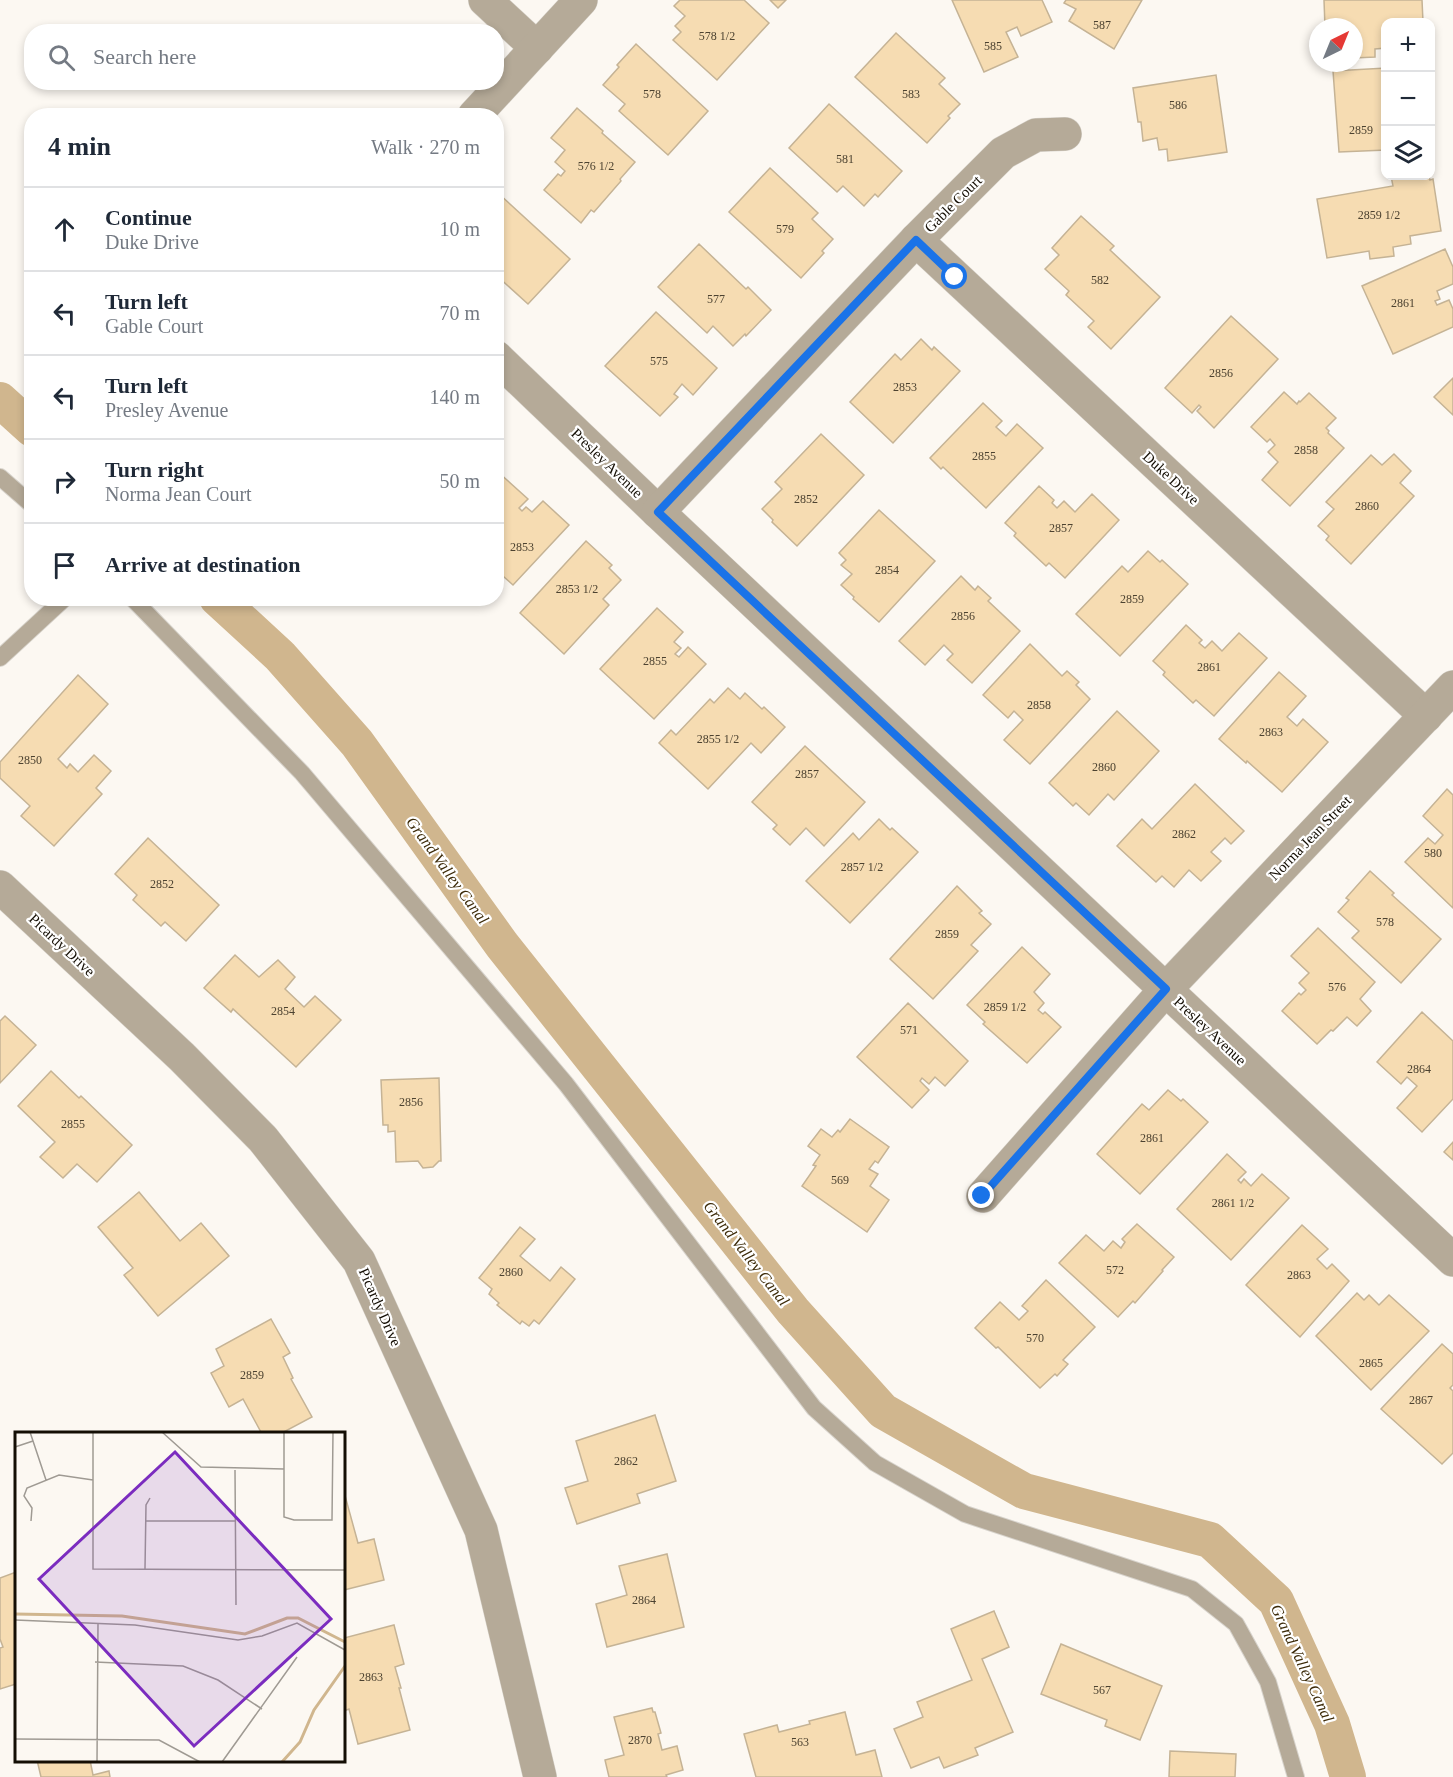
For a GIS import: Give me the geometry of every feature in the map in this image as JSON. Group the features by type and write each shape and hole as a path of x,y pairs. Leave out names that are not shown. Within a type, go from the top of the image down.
{"street":[{"path":"485,0 537,48"},
{"path":"504,84 581,0"},
{"path":"481,108 498,90"},
{"name":"Gable Court","path":"658,512 916,240 1004,153 1036,135 1065,134"},
{"name":"Duke Drive","path":"916,240 1426,716"},
{"name":"Presley Avenue","path":"504,365 1453,1260"},
{"name":"Norma Jean Street","path":"982,1196 1166,989 1453,687"},
{"name":"Picardy Drive","path":"0,887 182,1057 263,1139 360,1261 481,1530 540,1777"}],"lane":[{"path":"0,477 24,498"},
{"path":"0,658 56,606"},
{"path":"140,606 302,773 566,1084 813,1408 875,1463 965,1514 1192,1590 1236,1624 1268,1682 1296,1777"}],"building":[{"path":"680,0 744,0 769,23 717,80 673,40 681,32 675,26 685,16 674,6"},
{"path":"770,0 786,0 778,8"},
{"path":"952,0 1042,0 1052,22 1021,36 1017,27 1006,32 1018,57 984,72"},
{"path":"1066,0 1142,0 1114,49 1069,21 1076,9 1064,3"},
{"path":"1324,0 1422,0 1423,18 1381,18 1381,48 1375,49 1375,57 1363,58 1363,18 1325,18"},
{"path":"896,33 945,78 939,84 960,104 927,143 855,77"},
{"path":"636,44 708,111 668,155 619,111 625,104 603,85"},
{"path":"1381,68 1381,150 1339,152 1333,72 1363,72 1363,69"},
{"path":"1216,75 1227,152 1168,161 1167,149 1159,150 1157,138 1143,141 1133,88"},
{"path":"829,104 902,171 878,197 875,194 864,206 843,186 837,192 789,148"},
{"path":"577,108 635,162 594,212 591,210 581,223 544,190 558,174 561,176 565,171 555,162 565,150 551,138"},
{"path":"770,168 818,213 812,219 833,239 822,251 824,253 801,278 729,212"},
{"path":"1392,180 1433,180 1441,231 1410,236 1411,244 1393,247 1394,256 1370,259 1369,251 1327,258 1317,199 1393,186"},
{"path":"504,198 570,259 528,304 504,282"},
{"path":"1081,216 1114,246 1110,250 1160,297 1111,349 1088,327 1094,321 1066,295 1069,291 1045,269 1059,255 1052,248"},
{"path":"699,244 771,310 733,346 713,326 707,333 658,287"},
{"path":"1445,249 1453,267 1453,284 1437,291 1440,299 1435,301 1437,305 1449,300 1453,309 1453,327 1393,354 1362,286"},
{"path":"656,312 717,368 693,395 682,384 674,394 678,397 660,416 605,366"},
{"path":"1231,316 1278,359 1214,428 1197,411 1201,407 1199,405 1192,413 1165,388"},
{"path":"921,339 932,350 934,347 960,371 893,443 850,402 895,354 901,360"},
{"path":"1453,378 1453,415 1434,397"},
{"path":"1284,392 1297,404 1309,393 1336,418 1326,428 1328,433 1344,448 1290,506 1262,480 1278,462 1268,452 1275,445 1270,439 1267,442 1251,427"},
{"path":"983,403 1002,421 996,427 1006,436 1017,424 1043,448 986,508 943,467 941,469 930,458"},
{"path":"821,434 864,475 797,546 762,509 782,489 775,482"},
{"path":"1394,454 1411,471 1400,483 1414,496 1351,564 1326,540 1329,536 1318,526 1334,509 1326,502 1371,455 1382,465"},
{"path":"504,477 528,499 519,508 522,511 526,507 532,512 543,501 569,525 513,585 504,577"},
{"path":"1039,486 1054,500 1052,503 1057,508 1064,501 1075,512 1092,494 1119,520 1065,578 1049,563 1046,566 1014,536 1016,533 1005,523"},
{"path":"879,510 935,561 879,622 841,585 852,574 841,565 846,560 839,553"},
{"path":"586,541 612,565 609,568 621,580 603,599 609,605 564,654 520,613"},
{"path":"1148,551 1160,562 1162,560 1188,584 1120,656 1076,614 1122,566 1128,572"},
{"path":"961,576 975,590 978,586 991,598 988,601 1020,631 972,683 947,660 953,654 944,645 925,665 899,641"},
{"path":"657,608 683,632 674,642 681,648 675,654 679,657 688,647 706,664 654,719 600,669"},
{"path":"1186,625 1202,640 1199,643 1205,648 1212,641 1222,651 1239,633 1267,658 1214,716 1196,700 1193,703 1163,675 1165,672 1153,661"},
{"path":"1030,644 1062,676 1067,671 1079,682 1076,685 1090,699 1030,764 1004,740 1023,720 1014,711 1008,718 983,695"},
{"path":"1279,672 1306,696 1287,717 1297,726 1303,719 1328,742 1282,792 1219,739"},
{"path":"78,675 108,704 58,759 67,768 70,764 78,772 94,755 111,771 96,788 102,794 54,846 21,816 30,806 0,778 0,762"},
{"path":"728,688 740,699 745,693 785,727 761,753 751,743 708,789 659,743 671,730 676,735 710,699 714,703"},
{"path":"1117,711 1159,751 1114,800 1108,794 1089,815 1076,803 1073,806 1049,783"},
{"path":"805,746 865,802 824,846 806,828 790,845 773,829 777,825 752,802"},
{"path":"1195,784 1244,831 1231,844 1225,838 1211,852 1221,861 1201,881 1189,870 1174,887 1162,876 1156,882 1117,846 1142,819 1152,829"},
{"path":"1447,789 1453,795 1453,908 1405,862 1428,838 1435,844 1443,835 1423,816"},
{"path":"879,819 918,852 850,923 806,881 853,833 859,840"},
{"path":"148,838 219,905 186,941 165,922 161,926 133,900 137,895 115,874"},
{"path":"1370,871 1394,893 1392,895 1441,939 1401,983 1352,938 1359,931 1338,912 1349,900 1346,898"},
{"path":"957,886 982,911 979,913 991,924 971,945 978,951 933,999 890,959"},
{"path":"1318,928 1375,982 1360,999 1371,1011 1357,1026 1347,1017 1317,1044 1282,1011 1299,993 1301,995 1306,990 1299,983 1309,973 1291,956"},
{"path":"1022,947 1050,974 1034,992 1044,1003 1038,1010 1043,1014 1045,1012 1061,1027 1027,1063 983,1024 985,1022 967,1005"},
{"path":"235,955 259,977 278,960 295,977 285,989 304,1007 315,996 341,1020 296,1067 233,1009 231,1012 204,988"},
{"path":"908,1003 968,1061 945,1086 935,1077 929,1084 922,1078 920,1081 929,1090 912,1108 857,1057"},
{"path":"1422,1012 1453,1041 1453,1099 1422,1132 1397,1108 1417,1086 1407,1077 1401,1084 1377,1062"},
{"path":"5,1016 36,1045 0,1083 0,1021"},
{"path":"51,1071 132,1145 97,1182 77,1164 63,1178 40,1157 55,1142 18,1106"},
{"path":"439,1078 441,1161 433,1167 423,1168 418,1161 396,1162 395,1131 388,1132 388,1125 383,1125 381,1080"},
{"path":"1168,1090 1181,1101 1183,1099 1208,1122 1140,1194 1097,1154 1142,1104 1149,1110"},
{"path":"850,1119 889,1147 878,1163 875,1161 869,1169 878,1174 870,1186 889,1200 867,1232 802,1186 816,1166 813,1165 820,1155 808,1146 821,1129 832,1137 838,1130 840,1132"},
{"path":"1453,1142 1453,1160 1444,1152"},
{"path":"1227,1154 1246,1172 1238,1180 1241,1183 1244,1179 1251,1186 1262,1174 1289,1198 1231,1260 1177,1209"},
{"path":"139,1192 180,1241 201,1223 229,1256 158,1316 124,1275 133,1268 98,1227"},
{"path":"1137,1224 1174,1257 1135,1303 1133,1301 1118,1317 1059,1263 1086,1235 1104,1251 1113,1241 1121,1248 1125,1242 1122,1239"},
{"path":"1302,1225 1328,1249 1317,1259 1327,1269 1332,1264 1349,1281 1300,1337 1246,1285"},
{"path":"520,1227 535,1239 520,1256 550,1281 561,1267 575,1279 539,1324 534,1320 529,1326 522,1321 520,1324 497,1305 499,1303 489,1294 492,1289 479,1278"},
{"path":"1046,1280 1095,1327 1063,1360 1068,1364 1057,1376 1055,1374 1040,1388 975,1328 1000,1302 1019,1320 1028,1311 1022,1306"},
{"path":"1357,1293 1364,1300 1369,1295 1379,1305 1389,1295 1429,1331 1371,1390 1316,1336"},
{"path":"271,1319 290,1353 283,1357 293,1378 291,1379 312,1417 284,1432 261,1432 243,1399 229,1407 211,1373 224,1366 216,1349"},
{"path":"1442,1344 1453,1354 1453,1385 1450,1388 1453,1391 1453,1453 1442,1464 1381,1409"},
{"path":"655,1415 676,1481 637,1494 640,1503 577,1524 565,1488 588,1481 576,1441"},
{"path":"345,1496 358,1543 374,1539 384,1580 345,1590"},
{"path":"667,1554 684,1627 607,1647 596,1604 627,1595 619,1566"},
{"path":"15,1572 15,1684 0,1689 0,1648 3,1647 0,1639 0,1578"},
{"path":"994,1611 1009,1647 982,1659 1013,1732 975,1748 978,1755 944,1768 939,1757 911,1768 894,1729 923,1717 917,1702 972,1680 951,1629"},
{"path":"394,1625 404,1664 395,1667 410,1730 358,1744 349,1709 345,1711 345,1638"},
{"path":"1061,1644 1162,1686 1140,1740 1105,1726 1107,1720 1041,1694"},
{"path":"652,1708 661,1733 658,1734 662,1750 677,1746 683,1770 666,1775 667,1777 609,1777 605,1760 624,1755 614,1717"},
{"path":"845,1712 856,1755 875,1750 882,1777 756,1777 744,1734 777,1725 779,1732 810,1724 809,1721"},
{"path":"1170,1751 1236,1754 1235,1777 1169,1777"},
{"path":"37,1762 90,1762 93,1775 109,1771 110,1777 41,1777"}],"waterway":[{"name":"Grand Valley Canal","path":"0,400 24,422"},
{"name":"Grand Valley Canal","path":"226,606 280,656 357,743 502,945 793,1311 883,1411 1024,1491 1210,1540 1276,1601 1332,1724 1348,1777"}],"route":[{"path":"955,277 916,240 658,512 1166,989 982,1196"}]}
